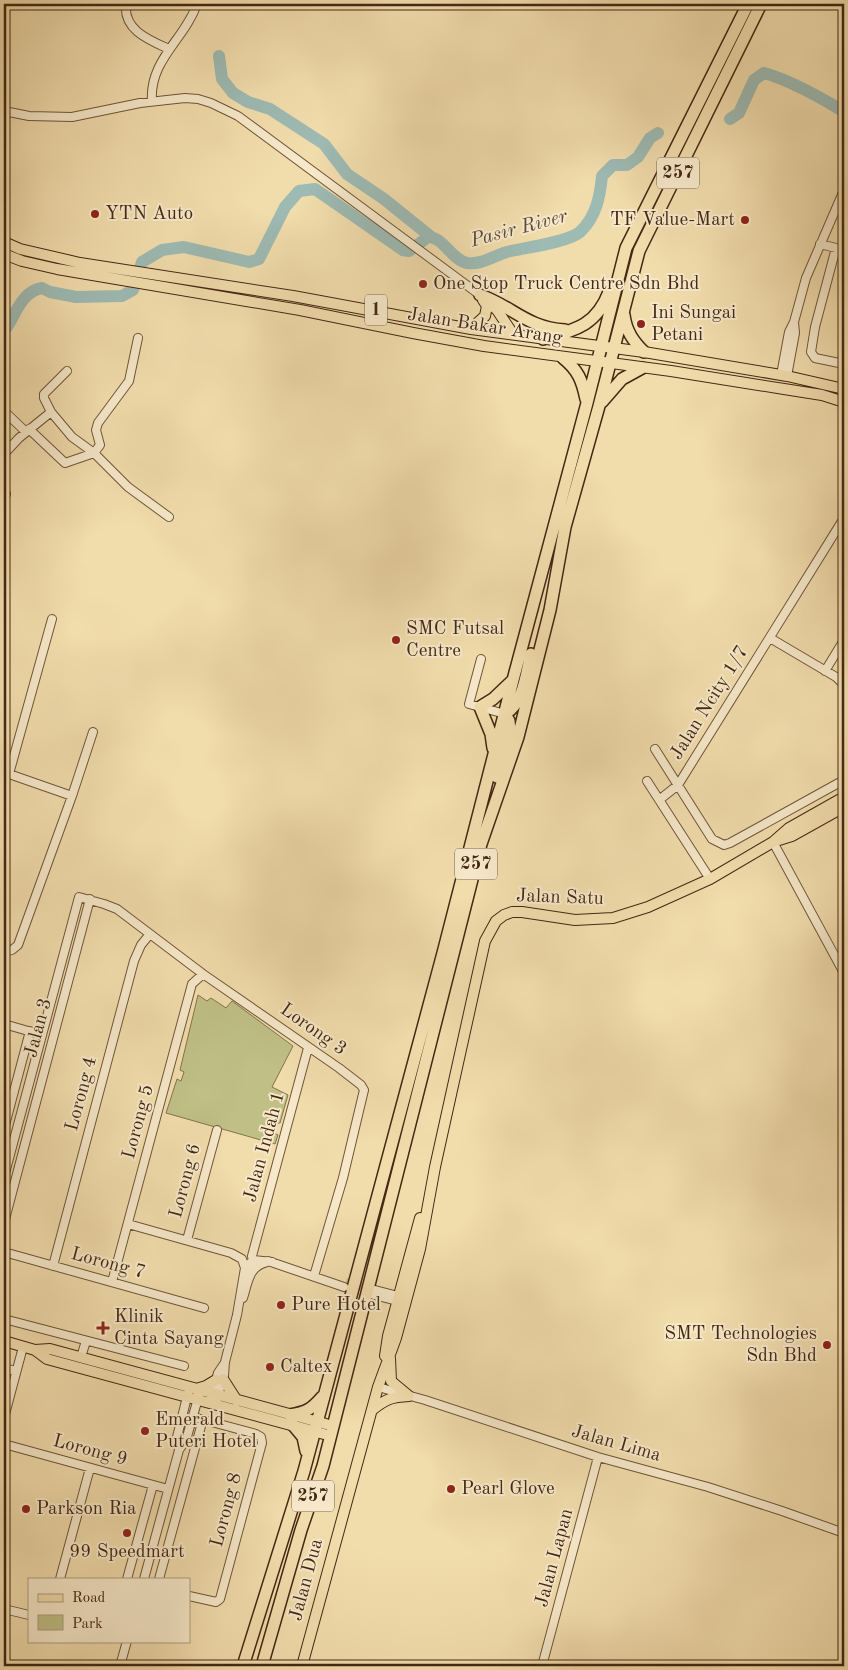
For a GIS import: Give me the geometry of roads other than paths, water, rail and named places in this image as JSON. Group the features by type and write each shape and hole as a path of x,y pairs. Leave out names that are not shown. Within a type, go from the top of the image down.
{"highway":[{"name":"257","path":"243,1666 307,1458 320,1428 323,1395 438,972 626,248 748,4"},
{"name":"257","path":"262,1666 301,1530 323,1466 481,844 518,737 550,610 566,527 639,251 761,4"},
{"path":"543,338 583,326 601,309 622,263"},
{"path":"480,295 490,298 518,316 542,327 574,330"},
{"path":"624,308 625,325 632,341 644,352"},
{"path":"563,358 573,367 583,382 587,403"},
{"path":"599,406 622,379 642,368"},
{"path":"481,844 486,817 510,731 509,720 504,714 512,710 517,701 534,645 550,610"},
{"path":"494,755 491,734 480,707 493,699 513,680"},
{"path":"301,1530 320,1428 350,1343 360,1324"},
{"path":"307,1458 306,1444 292,1420 314,1407 323,1395"},
{"path":"261,1608 277,1614"}],"main road":[{"name":"Jalan Bakar Arang","path":"4,242 20,249 120,274"},
{"name":"Jalan Bakar Arang","path":"4,254 40,265 120,274 364,308 471,329 644,352 784,376 844,389"},
{"name":"Jalan Bakar Arang","path":"151,279 422,335 563,358 610,363 822,395 844,402"},
{"path":"471,329 486,316 487,306 480,295"},
{"path":"480,295 496,310 513,334"},
{"name":"Jalan Satu","path":"384,1369 388,1336 420,1249 435,1167 485,941 496,921 512,912 575,920 613,918 648,907 710,878 773,842 789,828 844,797"},
{"name":"Jalan Satu","path":"773,842 792,836 844,807"},
{"name":"Jalan Satu","path":"378,1387 396,1338 402,1300"},
{"path":"4,1341 36,1350 50,1349 81,1357 214,1400 320,1428"},
{"path":"36,1350 47,1359 194,1393 220,1379 237,1401"},
{"path":"390,1354 391,1381 409,1396"},
{"name":"Jalan Dua","path":"302,1666 378,1387"},
{"path":"372,1410 392,1397 409,1396"},
{"path":"214,1400 237,1401 292,1420"}],"street":[{"path":"126,4 125,11 128,22 134,30 149,40 169,49"},
{"path":"152,101 152,87 158,66 192,16 197,4"},
{"path":"4,111 29,116 72,117 152,101 191,99 211,103 238,116 480,295"},
{"path":"784,376 789,332 794,322 806,278 844,190"},
{"path":"820,244 836,248 810,349 812,356 815,358 844,364"},
{"path":"4,411 65,463 94,454 100,445 96,430 98,423 129,381 138,338"},
{"path":"67,371 44,394 51,412 72,437 94,454 128,487 169,517"},
{"path":"4,454 51,412"},
{"path":"4,488 6,494 4,500"},
{"name":"Jalan Ncity 1/7","path":"659,800 678,785 843,522"},
{"path":"52,619 9,774 72,796"},
{"path":"770,638 841,681 844,685"},
{"path":"825,671 844,640"},
{"path":"481,659 469,704 504,714"},
{"path":"4,952 12,950 18,945 93,732"},
{"path":"655,749 712,839 724,845 844,780"},
{"path":"647,781 710,878"},
{"path":"773,842 844,973"},
{"name":"Lorong 3","path":"42,1035 78,897 90,899 117,909 202,974 255,1009 361,1085 364,1090 343,1178 315,1276"},
{"name":"Jalan 3","path":"4,1222 90,899"},
{"name":"Lorong 4","path":"53,1266 132,968 141,945 150,934"},
{"name":"Lorong 5","path":"112,1282 192,984 202,974"},
{"path":"4,1024 42,1035 4,1177"},
{"path":"4,1129 30,1031"},
{"name":"Jalan Indah 1","path":"252,1256 308,1048"},
{"name":"Lorong 6","path":"187,1240 217,1130"},
{"path":"128,1224 231,1253 252,1256 345,1284"},
{"name":"Lorong 7","path":"4,1252 204,1308"},
{"path":"214,1400 237,1315 245,1268 242,1259 231,1253"},
{"path":"245,1268 253,1260 272,1262"},
{"path":"237,1315 252,1272 260,1264 272,1262"},
{"path":"375,1292 402,1300"},
{"path":"4,1319 184,1366"},
{"path":"81,1357 86,1341"},
{"path":"4,1418 23,1346"},
{"path":"4,1368 16,1371"},
{"name":"Jalan Lima","path":"378,1387 598,1457 708,1487 844,1533"},
{"path":"144,1578 179,1450 186,1440 193,1416 194,1393"},
{"path":"179,1450 177,1437 194,1393"},
{"name":"Lorong 8","path":"190,1596 211,1602 216,1602 220,1598 262,1443 261,1437 256,1434 193,1416"},
{"path":"159,1578 203,1419"},
{"name":"Lorong 9","path":"4,1444 168,1489"},
{"name":"Jalan Lapan","path":"542,1666 598,1457"},
{"path":"60,1578 90,1468"},
{"path":"127,1578 153,1485"},
{"path":"4,1609 28,1615"},
{"path":"120,1666 127,1642"}],"waterway":[{"path":"219,56 222,79 233,93 248,102 270,109 324,144 347,174 384,199 430,236"},
{"path":"730,119 739,113 754,80 764,73 805,90 844,112"},
{"name":"Pasir River","path":"4,331 23,299 35,290 42,288 50,292 76,297 122,296 133,290 142,262 162,250 184,247 249,262 259,259 285,207 299,191 315,189 403,250 409,251 426,237 432,237 461,261 467,263 478,263 507,252 566,239 580,232 590,220 600,192 602,176 613,165 627,165 638,157 650,138 658,133"}],"tunnel":[{"path":"346,1282 373,1289"}],"place":[{"name":"YTN Auto","path":"95,214"},
{"name":"TF Value-Mart","path":"745,220"},
{"name":"One Stop Truck Centre Sdn Bhd","path":"423,284"},
{"name":"Ini Sungai Petani","path":"641,324"},
{"name":"SMC Futsal Centre","path":"396,640"},
{"name":"Pure Hotel","path":"281,1305"},
{"name":"Klinik Cinta Sayang","path":"103,1328"},
{"name":"SMT Technologies Sdn Bhd","path":"827,1345"},
{"name":"Caltex","path":"270,1367"},
{"name":"Emerald Puteri Hotel","path":"145,1431"},
{"name":"Pearl Glove","path":"451,1489"},
{"name":"Parkson Ria","path":"26,1509"},
{"name":"99 Speedmart","path":"127,1533"}]}
